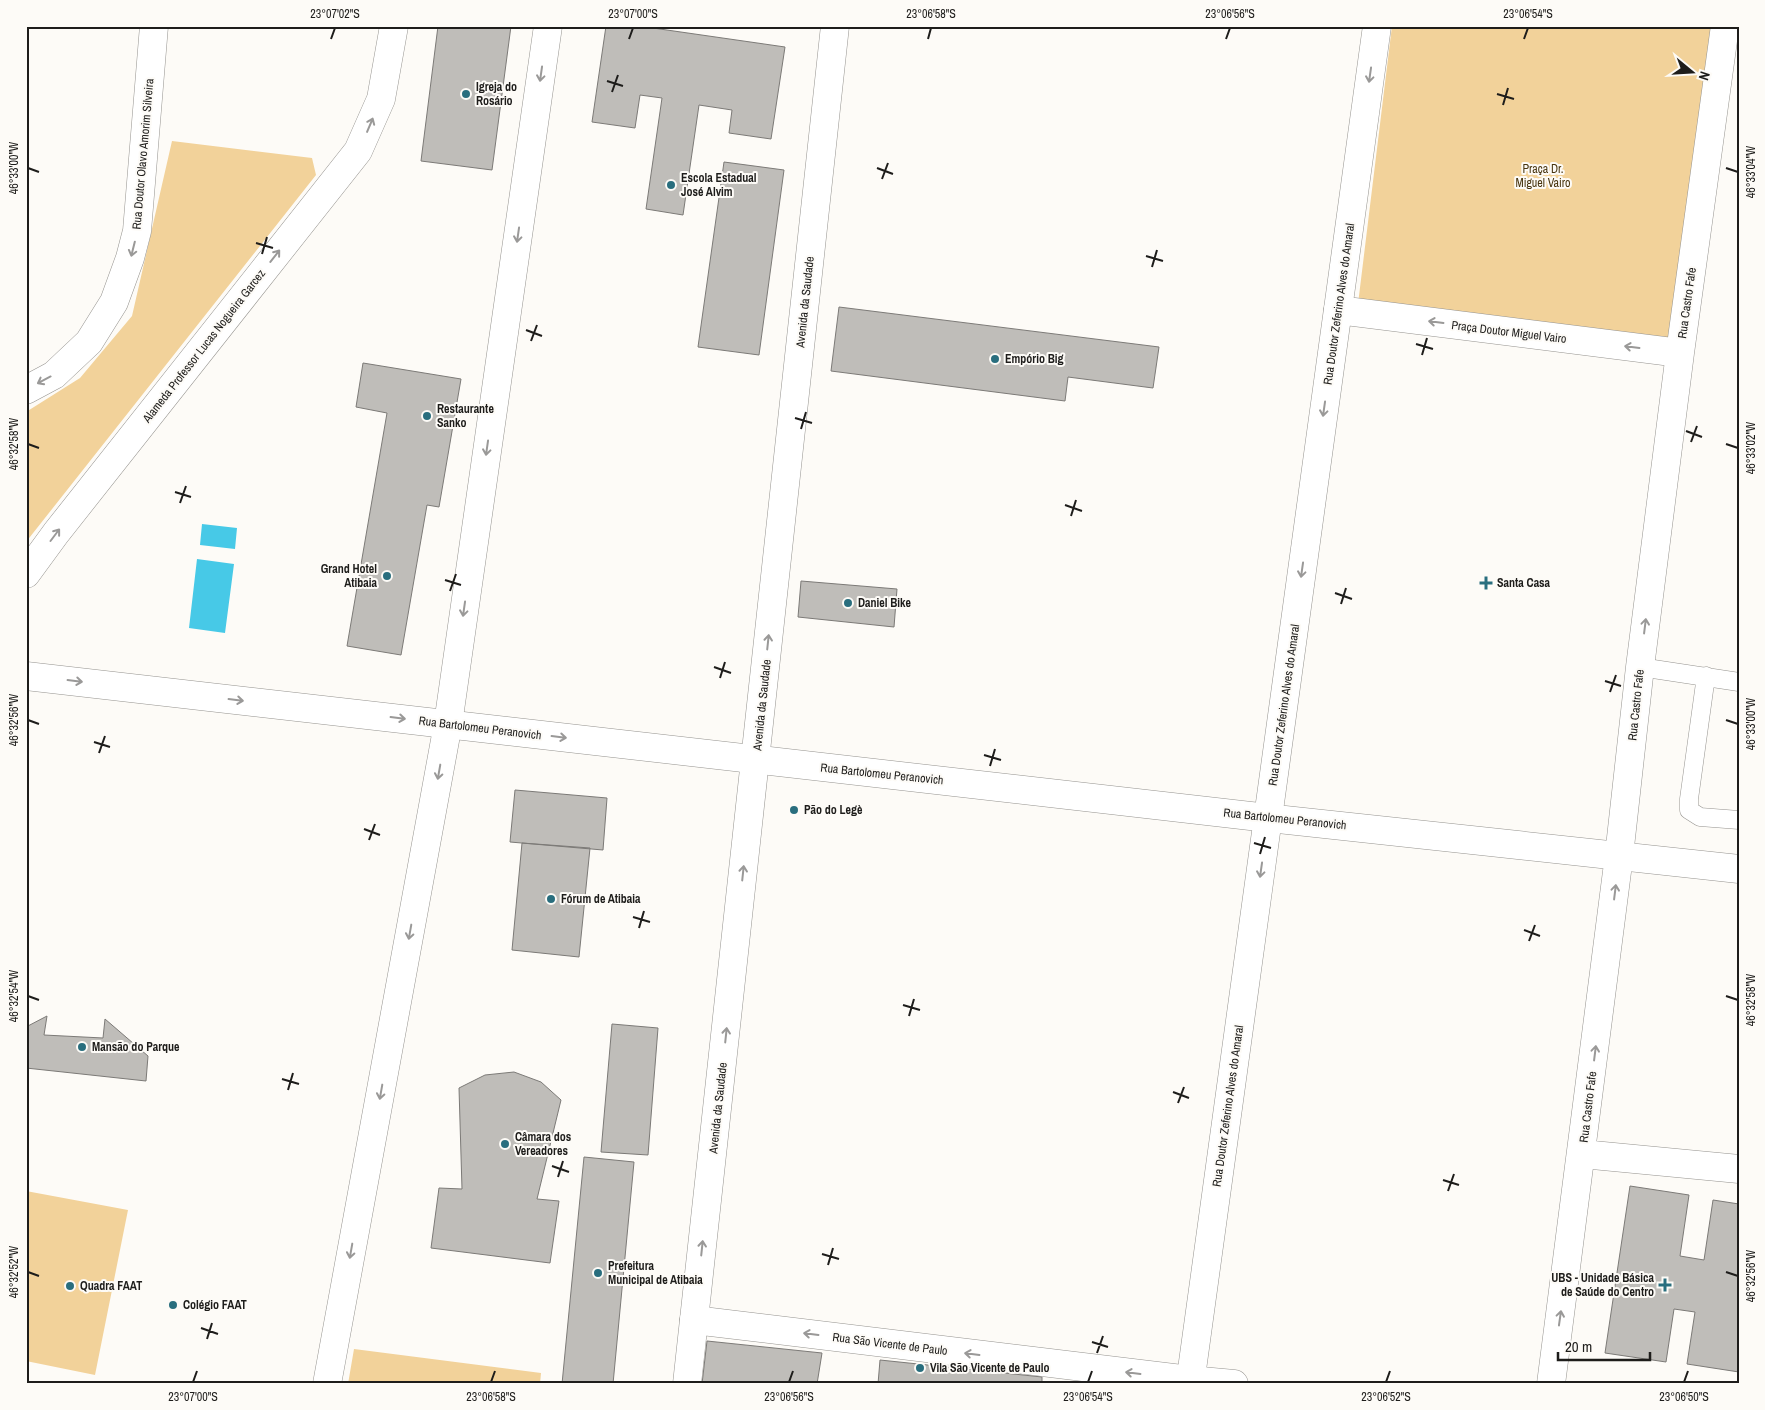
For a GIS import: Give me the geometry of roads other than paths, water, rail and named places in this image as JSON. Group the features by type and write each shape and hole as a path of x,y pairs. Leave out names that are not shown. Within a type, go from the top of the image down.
{"street":[{"name":"Rua Doutor Olavo Amorim Silveira","path":"26,390 54,375 89,342 114,302 130,258 137,231 154,26"},
{"name":"Alameda Professor Lucas Nogueira Garcez","path":"26,574 358,151 381,99 394,26"},
{"path":"327,1384 448,724 548,26"},
{"name":"Avenida da Saudade","path":"687,1384 835,26"},
{"name":"Rua Doutor Zeferino Alves do Amaral","path":"1190,1382 1377,26"},
{"name":"Rua Castro Fafe","path":"1551,1384 1582,1154 1640,667 1680,353 1725,26"},
{"name":"Praça Doutor Miguel Vairo","path":"1338,310 1680,353"},
{"name":"Rua Bartolomeu Peranovich","path":"26,676 1268,818 1739,869"},
{"path":"1582,1154 1739,1169"},
{"name":"Rua São Vicente de Paulo","path":"694,1320 1190,1382 1234,1384"}],"lane":[{"path":"1640,667 1739,682"},
{"path":"1706,676 1689,810 1700,817 1739,820"}],"water":[{"path":"202,524 237,528 235,549 200,545"},
{"path":"197,559 234,564 225,633 189,628"}],"place":[{"name":"Igreja do Rosário","path":"466,94"},
{"name":"Escola Estadual José Alvim","path":"671,185"},
{"name":"Empório Big","path":"995,359"},
{"name":"Restaurante Sanko","path":"427,416"},
{"name":"Grand Hotel Atibaia","path":"387,576"},
{"name":"Santa Casa","path":"1486,583"},
{"name":"Daniel Bike","path":"848,603"},
{"name":"Pão do Legè","path":"794,810"},
{"name":"Fórum de Atibaia","path":"551,899"},
{"name":"Mansão do Parque","path":"82,1047"},
{"name":"Câmara dos Vereadores","path":"505,1144"},
{"name":"Prefeitura Municipal de Atibaia","path":"598,1273"},
{"name":"UBS - Unidade Básica de Saúde do Centro","path":"1665,1285"},
{"name":"Quadra FAAT","path":"70,1286"},
{"name":"Colégio FAAT","path":"173,1305"},
{"name":"Vila São Vicente de Paulo","path":"920,1368"}],"park label":[{"name":"Praça Dr. Miguel Vairo","path":"1543,176"}]}
